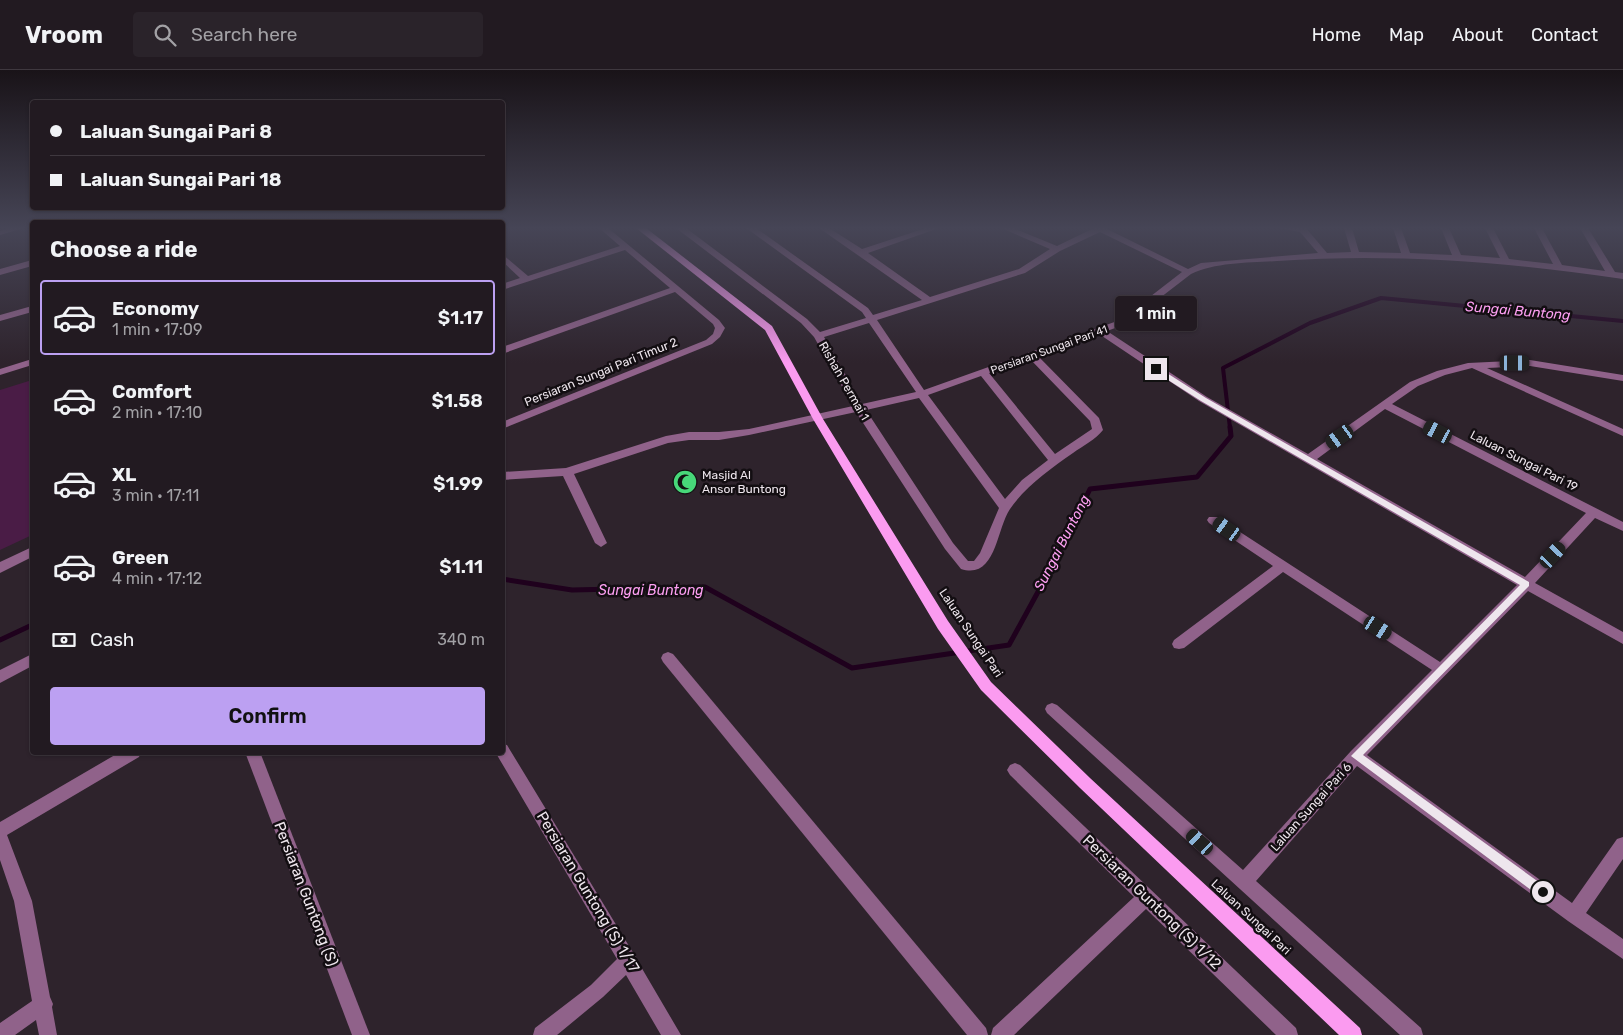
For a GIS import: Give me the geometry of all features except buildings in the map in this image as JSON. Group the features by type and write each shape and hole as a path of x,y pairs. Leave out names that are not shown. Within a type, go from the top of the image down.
{"main road":[{"name":"Laluan Sungai Pari","path":"698,273 769,328 818,418 943,625 986,686 1092,790 1353,1035"}],"street":[{"path":"520,273 526,279"},
{"path":"505,286 545,273"},
{"path":"657,273 676,289"},
{"name":"Rishah Permai 1","path":"740,273 804,321 818,336 860,409 961,563 971,568 977,566 983,559 1005,507"},
{"path":"816,273 855,300 873,320 922,394 1005,507 1021,488 1053,459 1098,430 1098,425 1033,356"},
{"path":"890,273 928,300"},
{"path":"818,336 1015,273"},
{"name":"Persiaran Sungai Pari 41","path":"505,476 567,472 666,440 689,436 719,436 749,432 922,394 1102,332 1124,322 1138,313 1187,273"},
{"name":"Persiaran Sungai Pari 41","path":"1599,273 1623,276"},
{"path":"505,350 676,289"},
{"name":"Persiaran Sungai Pari Timur 2","path":"505,425 709,342 717,335 720,328 716,322 676,289"},
{"path":"0,318 30,310"},
{"path":"1102,332 1203,399 1623,639"},
{"path":"0,372 30,363"},
{"path":"1309,458 1414,384 1441,373 1472,365 1530,363 1623,378"},
{"path":"1472,365 1623,433"},
{"path":"984,374 1053,459"},
{"name":"Laluan Sungai Pari 19","path":"1386,405 1623,527"},
{"path":"567,472 601,543"},
{"name":"Laluan Sungai Pari 6","path":"1244,882 1356,756 1526,584 1594,512"},
{"path":"1213,520 1442,670"},
{"path":"0,568 30,553"},
{"path":"1179,644 1282,566"},
{"path":"668,658 978,1035"},
{"path":"0,677 30,661"},
{"path":"1052,709 1414,1035"},
{"path":"0,831 129,755"},
{"name":"Persiaran Guntong (S)","path":"253,755 361,1035"},
{"name":"Persiaran Guntong (S) 1/17","path":"505,755 629,959 672,1035"},
{"path":"1356,756 1623,950"},
{"name":"Persiaran Guntong (S) 1/12","path":"1015,770 1289,1035"},
{"path":"0,837 23,901 44,1004 48,1035"},
{"path":"1574,915 1623,845"},
{"path":"1000,1035 1146,897"},
{"path":"542,1035 597,991 629,959"},
{"path":"0,1034 44,1004"}],"shaded area":[{"path":"30,381 30,536 0,550 0,390"}],"waterway":[{"name":"Sungai Buntong","path":"1230,428 1223,368 1310,323 1381,298 1623,321"},
{"name":"Sungai Buntong","path":"505,579 572,590 705,587 852,668 1009,645 1051,568 1090,489 1197,477 1231,436 1230,427"},
{"name":"Sungai Buntong","path":"0,640 30,626"}],"place":[{"name":"Masjid Al Ansor Buntong","path":"685,482"}],"route":[{"path":"1156,369 1203,399 1526,584 1356,756 1543,892"}]}
